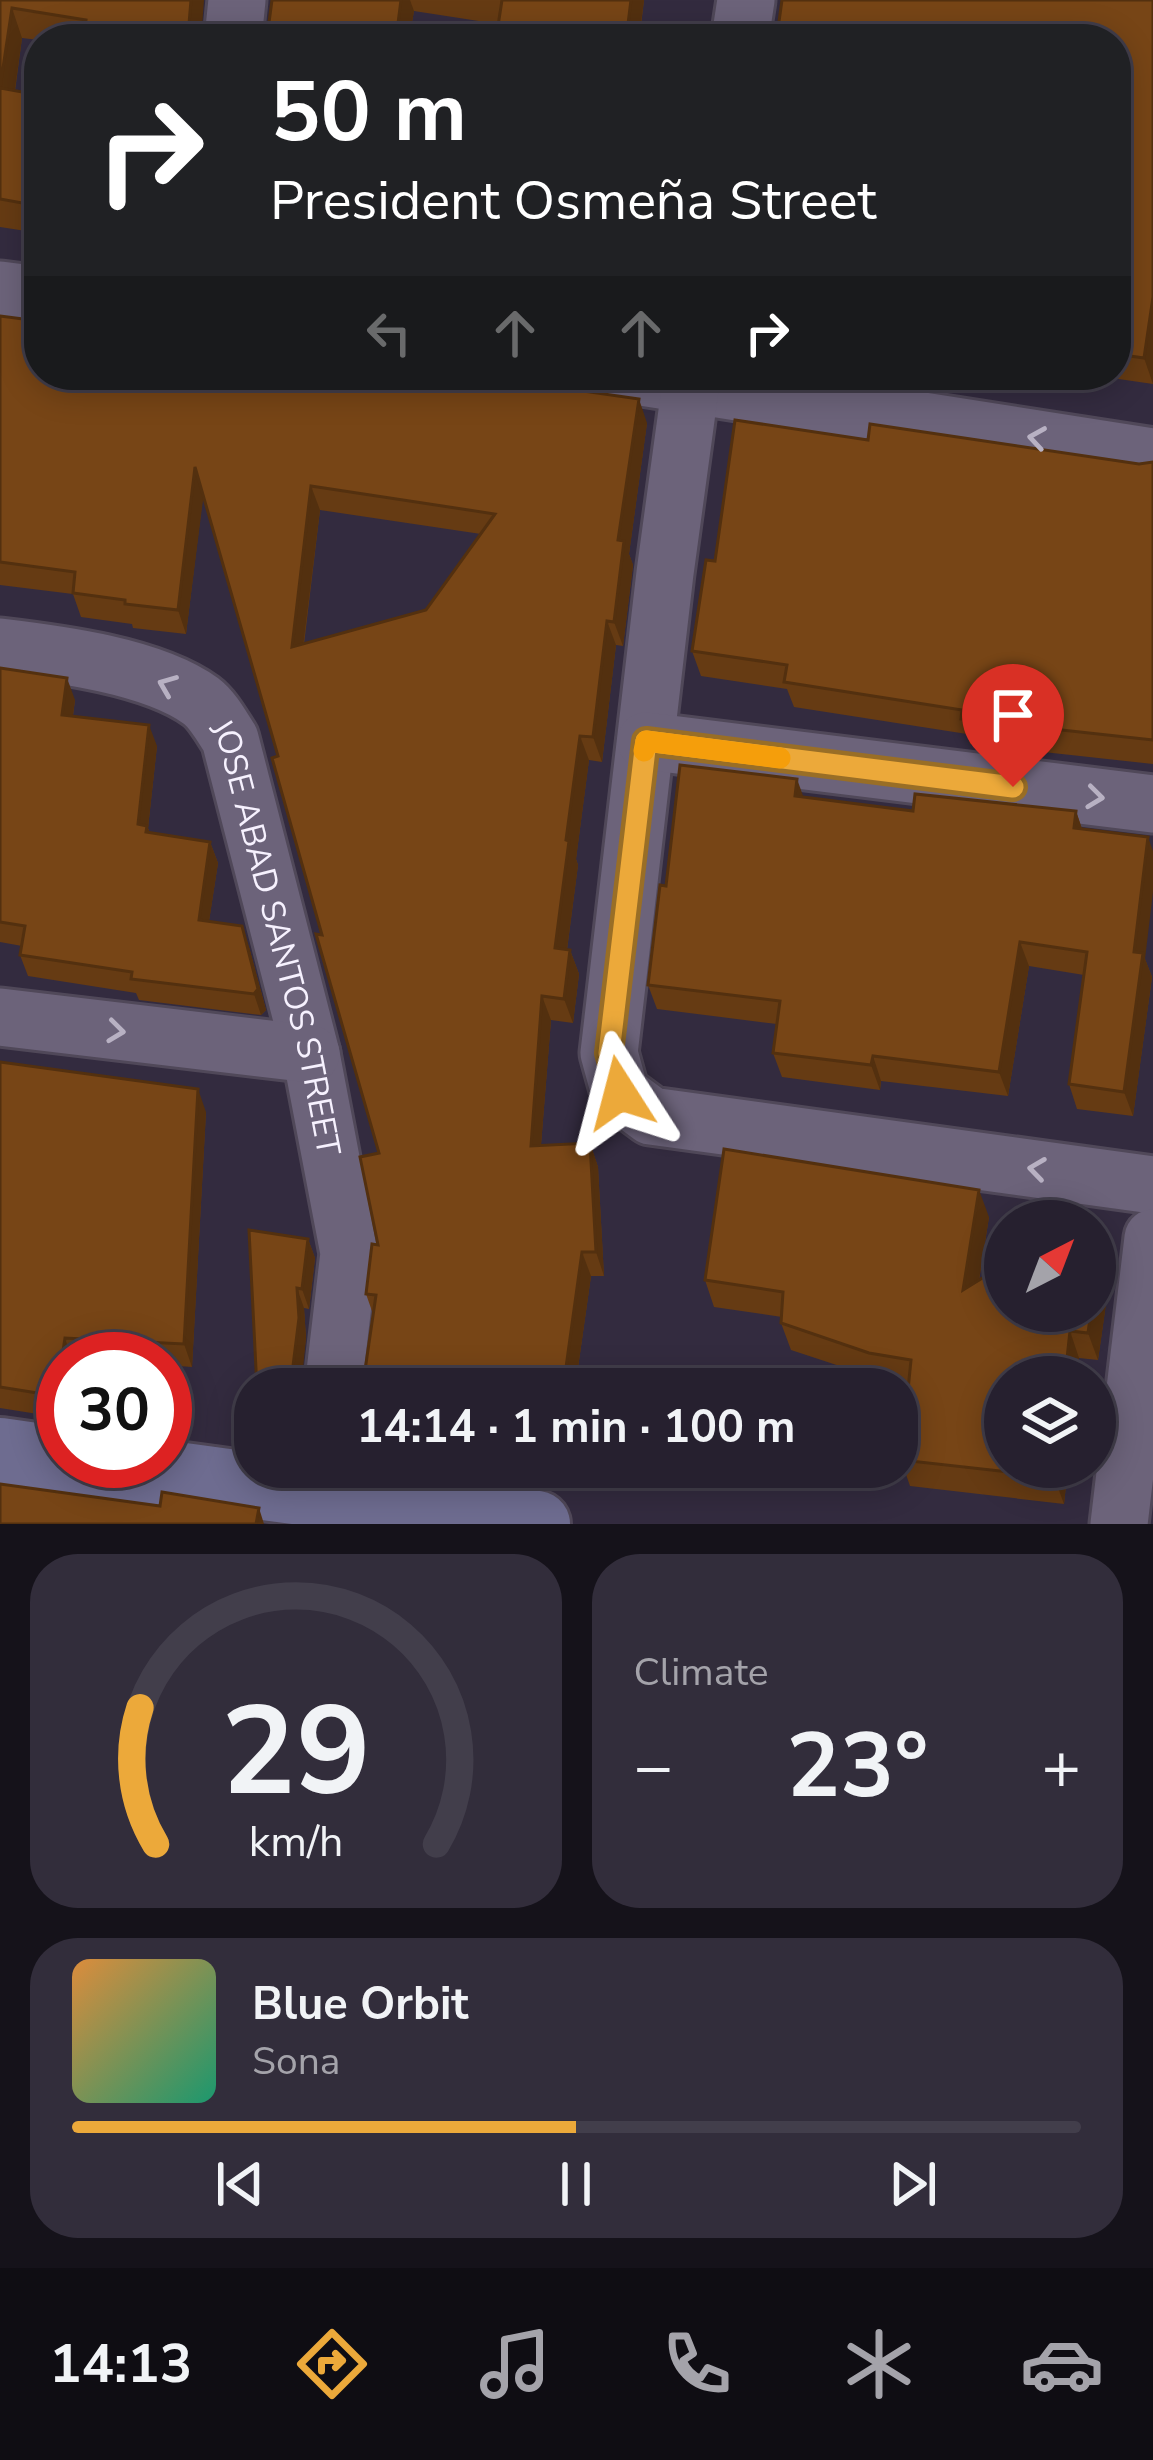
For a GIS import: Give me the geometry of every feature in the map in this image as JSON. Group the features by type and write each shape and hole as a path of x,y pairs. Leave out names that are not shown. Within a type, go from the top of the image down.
{"street":[{"path":"690,390 609,1053 620,1093 651,1116 1153,1185"},
{"path":"757,390 1153,457"},
{"name":"JOSE ABAD SANTOS STREET","path":"0,647 75,656 169,683 205,704 230,739 311,1054 350,1252 336,1368"},
{"path":"646,741 1153,804"},
{"path":"0,1017 311,1054"},
{"path":"1119,1524 1153,1238"},
{"path":"0,1451 36,1456"},
{"path":"192,1477 537,1524"}],"building":[{"path":"0,0 191,0 189,24 85,24 86,20 12,8 0,88"},
{"path":"272,0 401,0 398,24 269,24"},
{"path":"502,0 631,0 628,24 498,24"},
{"path":"782,0 1153,0 1153,297 1144,358 1131,356 1131,24 779,24"},
{"path":"0,88 24,92 24,203 0,199"},
{"path":"0,316 24,319 24,390 576,390 639,399 618,540 624,541 614,622 607,621 593,737 580,736 566,840 555,948 570,950 564,999 542,996 531,1146 590,1143 596,1252 582,1252 566,1368 365,1368 376,1295 366,1294 372,1244 378,1245 360,1157 379,1153 316,934 322,935 272,758 278,756 195,467 178,610 73,593 75,572 0,562","holes":["311,486 495,514 426,610 292,647"]},
{"path":"735,420 868,440 870,424 1139,464 1153,462 1153,740 961,719 962,710 784,682 787,665 692,651 706,560 715,561"},
{"path":"0,668 67,678 62,715 149,725 138,824 147,826 146,832 210,842 199,920 242,926 258,989 254,994 131,979 132,972 20,955 25,926 0,922"},
{"path":"680,765 797,779 795,796 913,811 915,794 1076,811 1074,828 1148,837 1134,952 1143,953 1124,1092 1069,1084 1087,952 1020,942 999,1072 873,1056 871,1065 773,1053 780,1001 648,985"},
{"path":"0,1062 198,1089 185,1332 36,1332 36,1393 0,1387"},
{"path":"724,1149 979,1190 963,1290 984,1277 984,1332 1070,1332 1067,1356 984,1356 984,1469 918,1462 918,1368 910,1368 911,1360 869,1353 781,1323 783,1292 705,1280"},
{"path":"249,1230 308,1239 302,1289 297,1288 293,1368 256,1368"},
{"path":"0,1484 160,1506 162,1492 259,1508 256,1524 0,1524"}],"slow traffic":[{"path":"644,751 646,741 780,758"}],"route":[{"path":"620,1093 609,1053 646,741 1013,787"}]}
